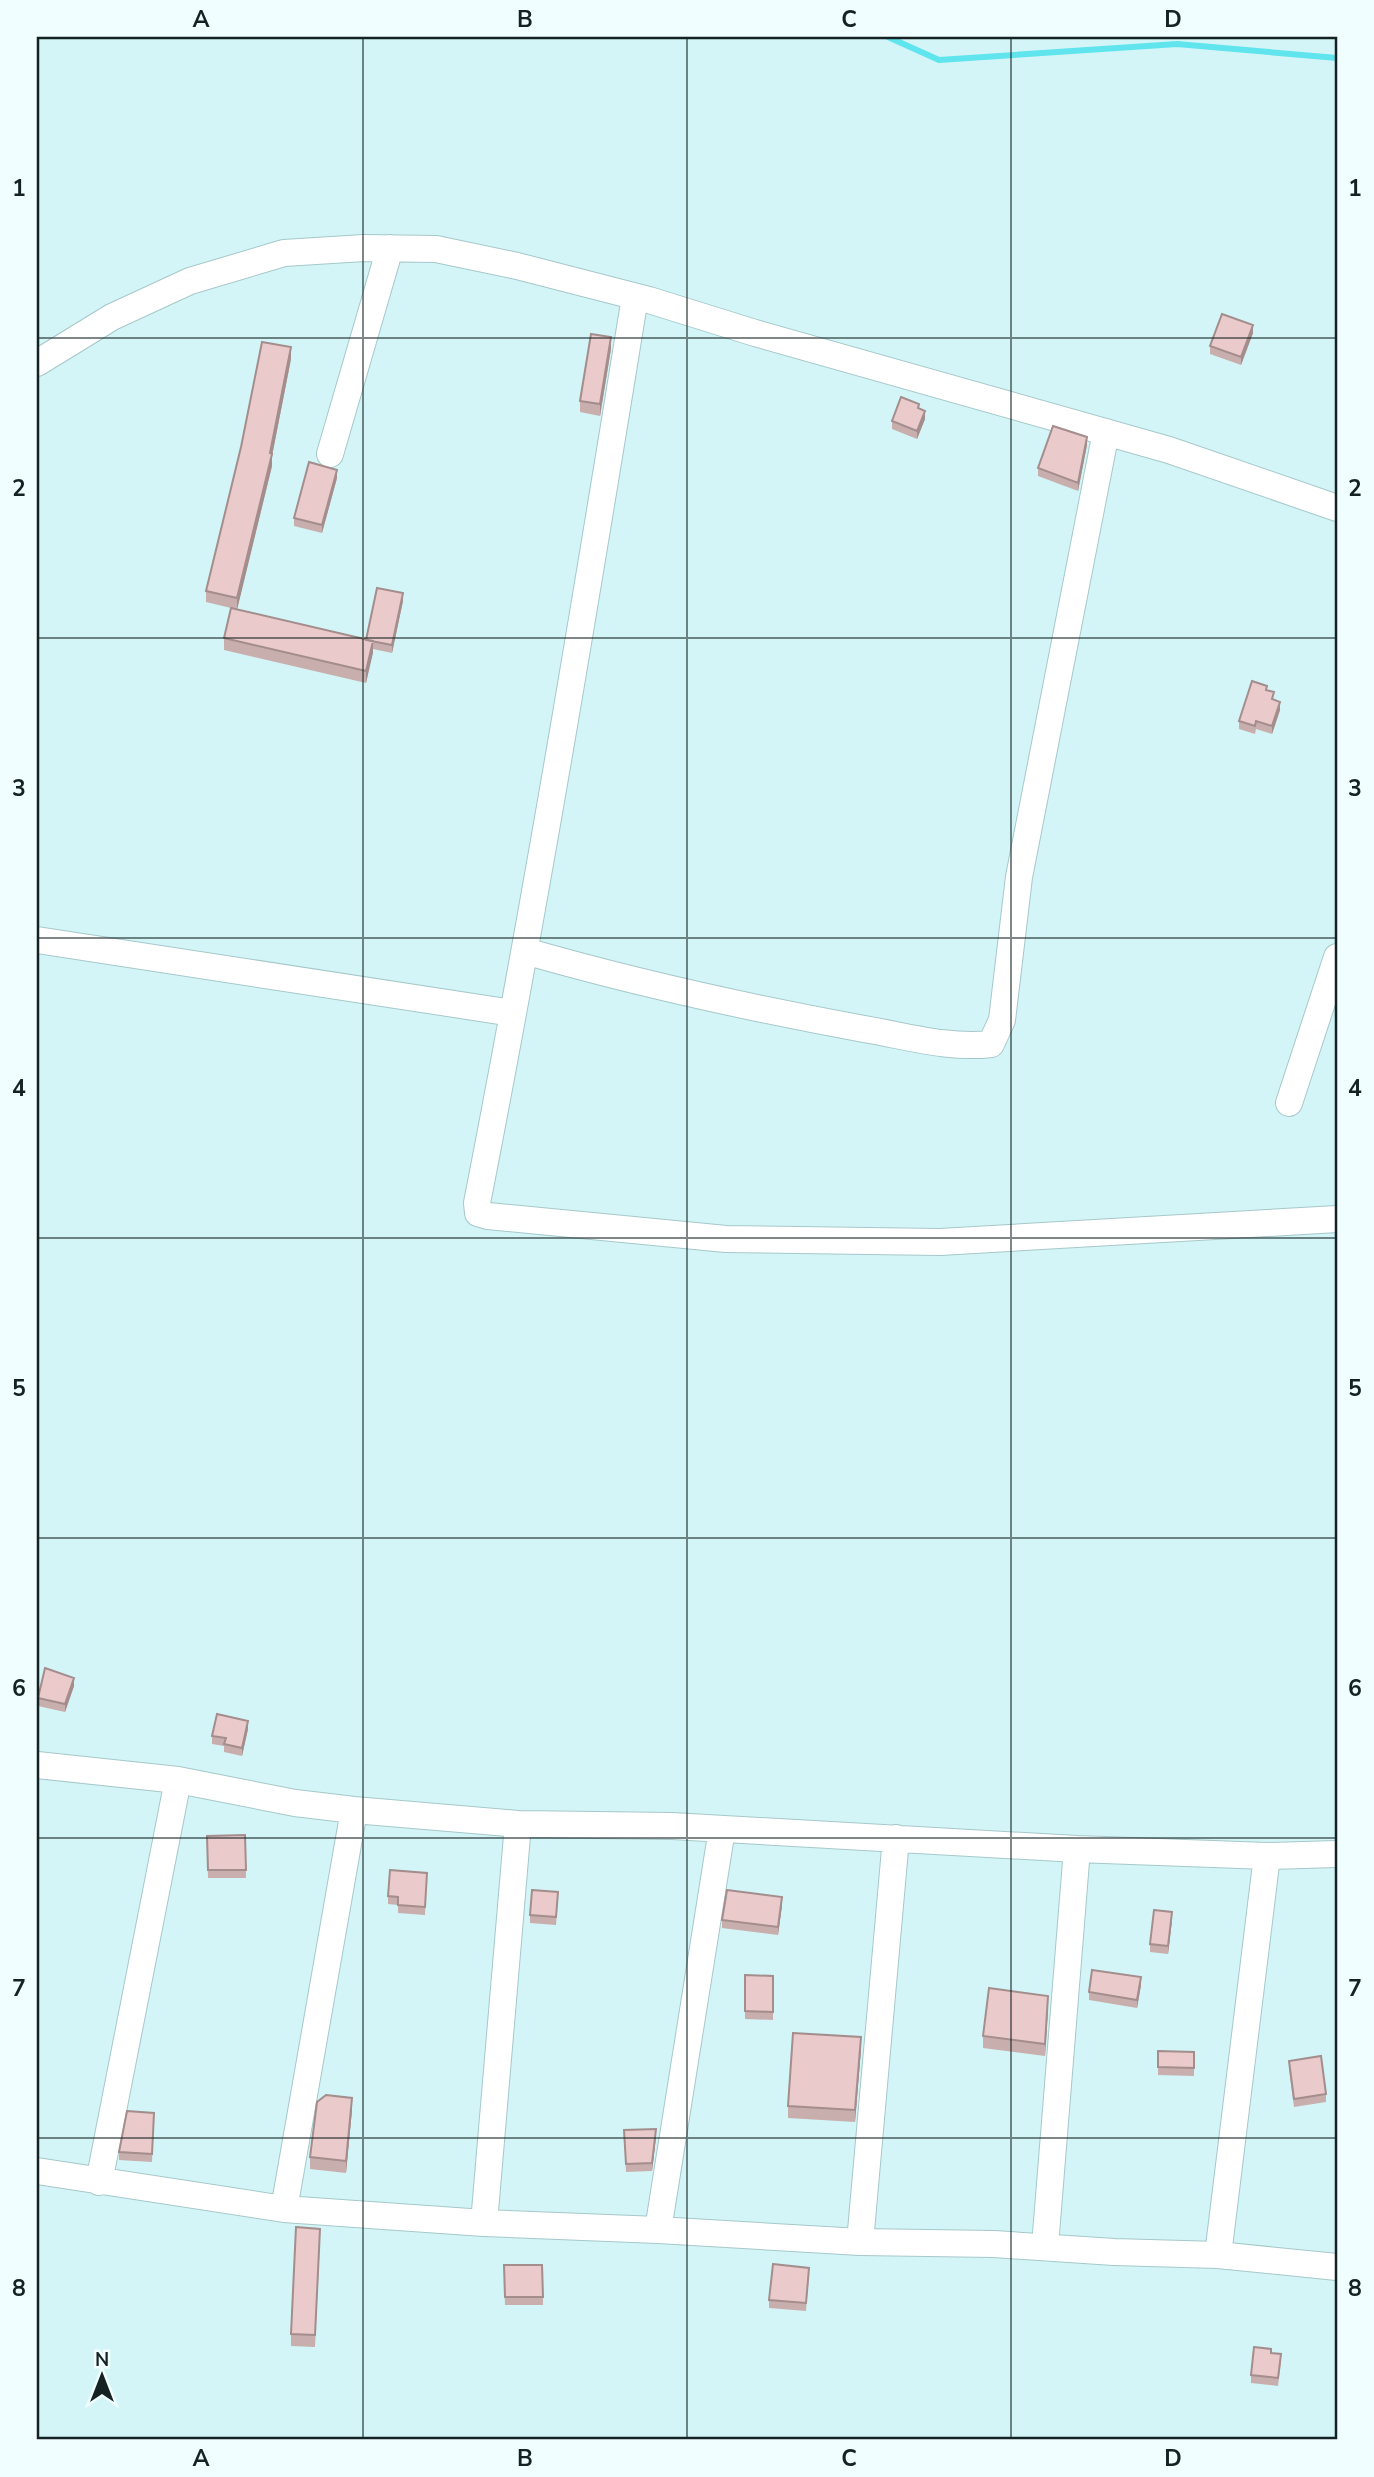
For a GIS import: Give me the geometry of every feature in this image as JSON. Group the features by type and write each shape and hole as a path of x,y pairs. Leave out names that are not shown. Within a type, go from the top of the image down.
{"street":[{"path":"330,454 390,248"},
{"path":"37,365 112,317 190,281 284,253 390,248 436,249 517,266 635,297 1106,432 1168,450 1337,508"},
{"path":"635,297 566,719 477,1203 478,1213 726,1239 940,1242 1337,1219"},
{"path":"524,951 611,975 841,1025 966,1047 991,1044 1002,1020 1019,877 1106,432"},
{"path":"37,940 513,1013"},
{"path":"1289,1103 1337,957"},
{"path":"37,1765 177,1780 295,1803 518,1824 673,1826 1077,1849 1267,1856 1337,1854"},
{"path":"99,2182 177,1780"},
{"path":"284,2209 354,1810"},
{"path":"484,2223 518,1824"},
{"path":"658,2230 722,1829"},
{"path":"860,2242 896,1838"},
{"path":"1045,2246 1077,1849"},
{"path":"1218,2255 1267,1856"},
{"path":"37,2171 284,2209 484,2223 860,2242 1045,2246 1114,2252 1218,2255 1337,2267"}],"building":[{"path":"1222,314 1253,325 1241,357 1210,346"},
{"path":"591,334 611,337 600,404 580,401"},
{"path":"262,342 291,347 270,453 272,454 237,598 206,591 241,447"},
{"path":"901,397 919,404 918,408 925,411 917,431 892,421"},
{"path":"1053,426 1087,437 1078,483 1038,468"},
{"path":"309,462 337,470 322,525 294,518"},
{"path":"377,588 403,593 392,645 366,640"},
{"path":"231,608 373,641 366,671 224,638"},
{"path":"1252,681 1267,686 1266,690 1274,692 1272,699 1280,702 1272,726 1256,721 1255,726 1239,721"},
{"path":"45,1668 74,1678 65,1704 38,1698"},
{"path":"217,1714 248,1721 242,1748 224,1744 226,1738 212,1736"},
{"path":"245,1835 246,1870 208,1870 207,1836"},
{"path":"390,1870 427,1873 425,1907 398,1905 398,1897 388,1896"},
{"path":"532,1890 558,1892 556,1917 530,1915"},
{"path":"727,1890 782,1897 778,1927 722,1920"},
{"path":"1154,1910 1172,1912 1168,1946 1150,1944"},
{"path":"1092,1970 1141,1977 1137,2000 1089,1992"},
{"path":"745,1975 773,1976 773,2012 745,2011"},
{"path":"989,1988 1048,1996 1045,2044 983,2036"},
{"path":"793,2033 861,2037 855,2110 788,2106"},
{"path":"1158,2051 1194,2052 1194,2068 1158,2067"},
{"path":"1321,2056 1326,2094 1294,2099 1289,2061"},
{"path":"326,2095 352,2098 346,2161 310,2157 317,2102"},
{"path":"127,2111 154,2113 152,2154 119,2152"},
{"path":"656,2129 652,2163 626,2164 624,2130"},
{"path":"296,2227 320,2229 315,2335 291,2334"},
{"path":"773,2264 809,2268 806,2303 769,2300"},
{"path":"504,2265 542,2265 543,2297 505,2297"},
{"path":"1254,2347 1271,2349 1271,2353 1281,2354 1278,2378 1251,2375"}],"waterway":[{"path":"888,37 939,60 1177,44 1337,58"}]}
